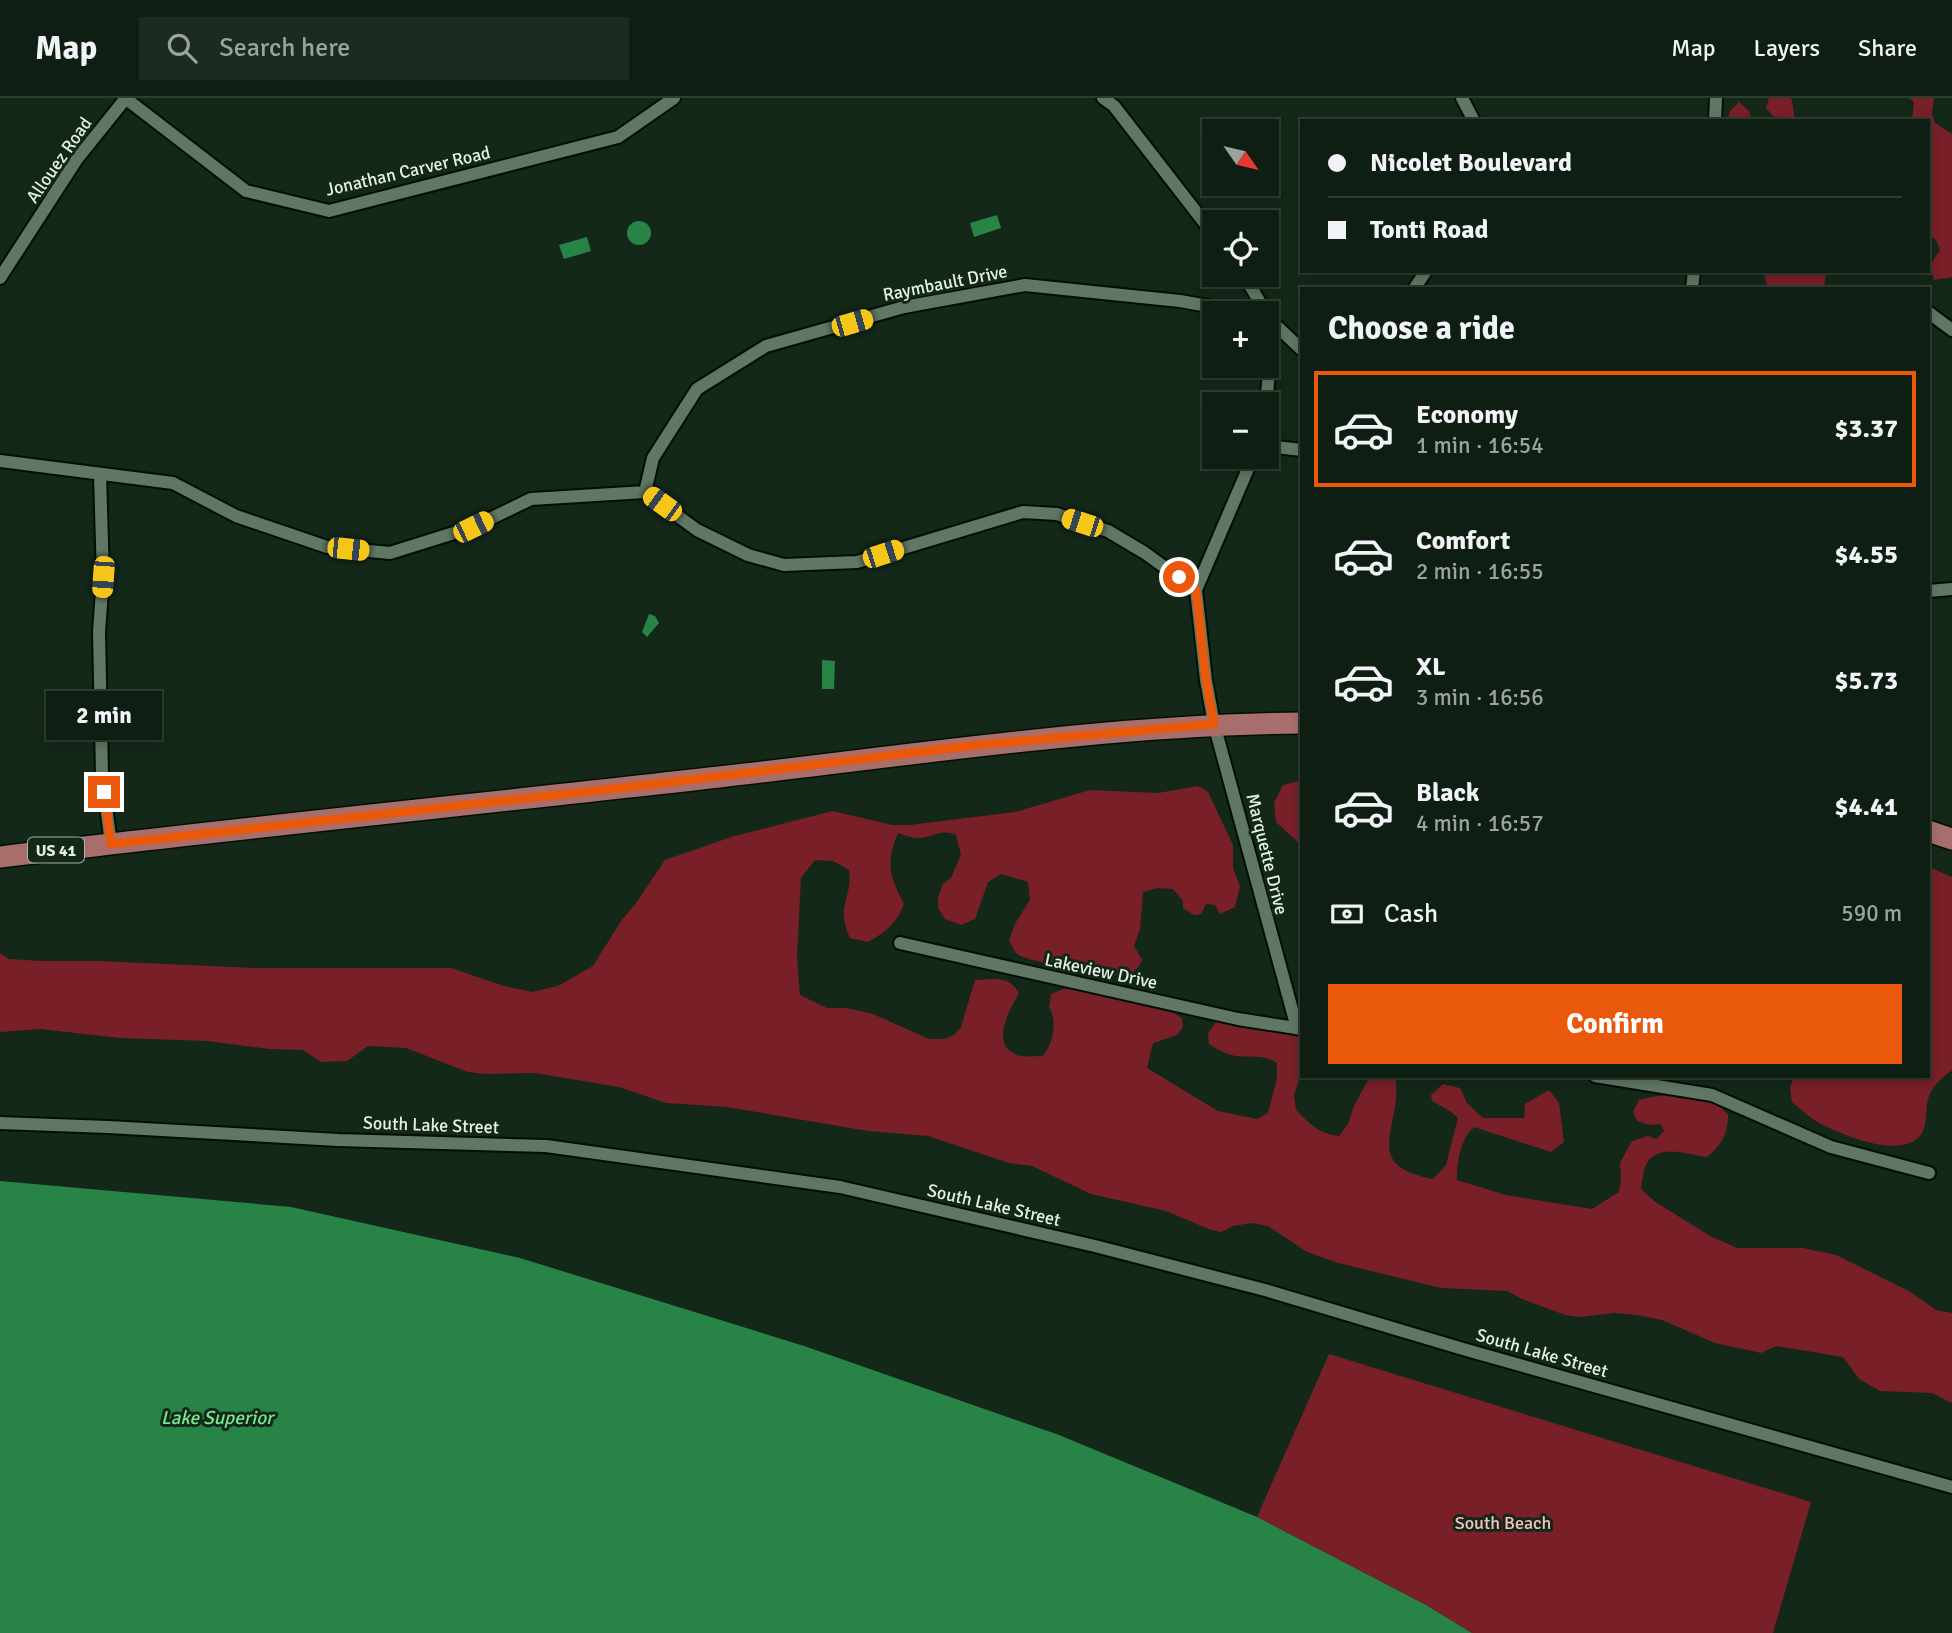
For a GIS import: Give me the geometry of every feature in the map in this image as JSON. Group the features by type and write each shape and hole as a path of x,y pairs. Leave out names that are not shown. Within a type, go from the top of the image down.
{"highway":[{"name":"US 41","path":"0,857 977,745 1214,724 1300,723"},
{"path":"1930,832 1952,839"}],"street":[{"name":"Jonathan Carver Road","path":"125,98 246,191 329,211 618,137 674,98"},
{"name":"Allouez Road","path":"0,278 77,159 125,98"},
{"path":"1103,98 1115,102 1202,219"},
{"path":"1462,98 1473,119"},
{"path":"1715,119 1716,98"},
{"name":"Raymbault Drive","path":"645,492 653,458 697,389 766,346 904,307 1025,285 1202,305"},
{"path":"1930,313 1949,322"},
{"path":"1279,327 1300,348"},
{"path":"1279,447 1300,450"},
{"path":"0,461 173,483 236,516 327,547 390,553 473,527 531,499 645,492 697,530 748,555 784,565 857,562 1023,512 1056,514 1108,531 1145,553 1196,590 1248,469"},
{"path":"100,475 103,577 99,632 102,775 111,844"},
{"path":"1930,591 1952,589"},
{"name":"Marquette Drive","path":"1196,590 1214,724 1299,1029"},
{"name":"Lakeview Drive","path":"900,943 1238,1019 1299,1029"},
{"path":"1607,1078 1712,1095 1831,1147 1929,1173"},
{"name":"South Lake Street","path":"0,1123 338,1140 546,1146 840,1187 1094,1246 1265,1290 1463,1349 1952,1487"}],"green space":[{"path":"1769,98 1790,98 1795,119 1773,116 1766,108"},
{"path":"1909,98 1934,98 1932,114 1935,123 1952,134 1952,277 1934,280 1930,265 1940,250 1936,240 1930,236 1930,119 1912,119 1914,102"},
{"path":"1739,102 1749,111 1751,119 1728,119 1730,111"},
{"path":"1764,273 1826,273 1824,287 1767,287"},
{"path":"1300,781 1300,844 1276,822 1274,803 1283,785"},
{"path":"1198,786 1208,792 1233,845 1233,868 1240,886 1235,907 1220,914 1215,905 1206,904 1201,914 1194,915 1183,908 1183,901 1173,889 1157,888 1143,892 1140,929 1134,946 1142,960 1132,972 1118,974 1088,971 1052,965 1017,954 1009,940 1016,922 1030,900 1028,882 1001,874 988,882 975,919 961,925 945,919 938,908 938,897 943,884 951,878 961,854 956,835 943,833 919,838 898,833 890,862 895,886 904,904 890,927 868,942 850,938 846,927 844,909 849,888 849,870 833,861 815,860 801,878 797,957 800,995 827,1008 846,1008 873,1014 929,1039 944,1039 954,1035 961,1027 975,980 1006,981 1019,993 1006,1018 1003,1037 1010,1051 1020,1056 1043,1056 1052,1039 1054,1026 1049,1007 1051,994 1069,987 1174,1013 1182,1018 1183,1027 1177,1035 1153,1043 1147,1068 1218,1111 1257,1119 1268,1113 1277,1078 1277,1063 1267,1058 1236,1056 1222,1052 1209,1044 1208,1033 1216,1022 1285,1030 1300,1038 1300,1077 1294,1095 1296,1110 1320,1131 1339,1136 1348,1124 1369,1078 1395,1078 1390,1153 1396,1164 1410,1173 1433,1179 1446,1165 1458,1118 1432,1101 1431,1095 1443,1084 1460,1088 1467,1103 1483,1118 1524,1118 1525,1104 1549,1090 1559,1103 1564,1142 1551,1152 1474,1127 1465,1138 1460,1151 1457,1180 1506,1195 1592,1209 1619,1192 1620,1163 1632,1141 1648,1136 1656,1139 1664,1131 1660,1124 1649,1125 1637,1121 1633,1112 1639,1100 1678,1095 1708,1099 1728,1114 1727,1127 1717,1148 1707,1157 1673,1152 1657,1154 1645,1167 1641,1189 1654,1201 1710,1236 1737,1248 1803,1248 1836,1255 1909,1291 1936,1310 1952,1313 1952,1403 1932,1393 1880,1391 1859,1379 1843,1357 1776,1346 1761,1353 1715,1343 1662,1320 1615,1313 1580,1317 1565,1315 1507,1291 1441,1288 1338,1263 1307,1252 1268,1226 1251,1223 1233,1226 1221,1232 1211,1230 1166,1211 1091,1194 1032,1166 1009,1163 928,1136 868,1131 727,1107 666,1103 619,1087 535,1073 468,1072 406,1048 368,1046 347,1061 321,1062 303,1050 207,1041 120,1038 40,1029 0,1032 0,953 9,959 42,961 257,968 451,968 504,986 532,992 558,986 593,966 621,921 665,860 734,836 833,811 892,825 910,825 1015,812 1090,790 1158,793"},
{"path":"1930,867 1952,877 1952,1070 1930,1094 1920,1136 1911,1143 1887,1146 1845,1135 1823,1125 1792,1102 1790,1088 1793,1078 1930,1078"},
{"name":"South Beach","path":"1329,1354 1811,1502 1773,1633 1472,1633 1426,1605 1257,1517"}],"water":[{"path":"997,215 1001,228 974,237 970,223"},
{"path":"639,221 647,225 651,233 647,241 639,245 631,241 627,233 631,225"},
{"path":"587,237 591,251 564,259 559,245"},
{"path":"649,614 655,616 659,623 647,637 642,632"},
{"path":"822,660 835,661 834,689 822,689"},
{"name":"Lake Superior","path":"0,1181 291,1207 520,1258 804,1346 1059,1435 1257,1517 1426,1605 1472,1633 0,1633"}],"route":[{"path":"104,792 111,844 805,767 977,745 1214,724 1196,590 1179,577"}]}
